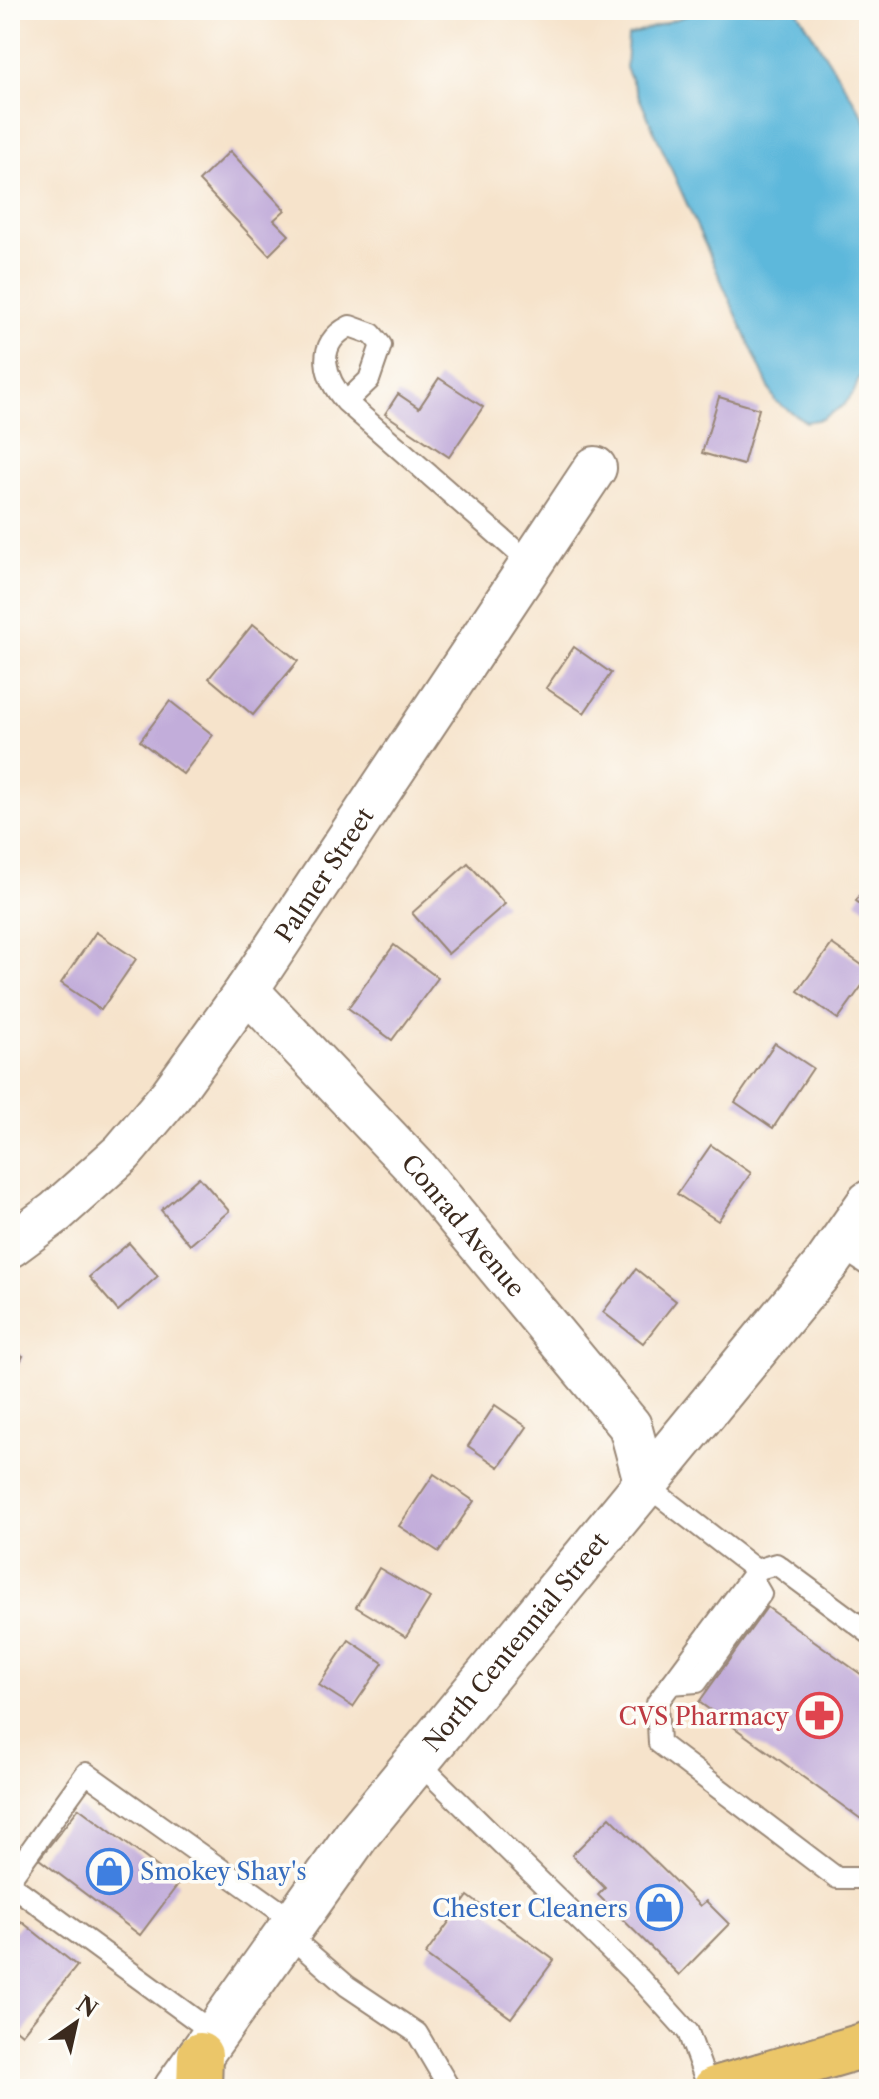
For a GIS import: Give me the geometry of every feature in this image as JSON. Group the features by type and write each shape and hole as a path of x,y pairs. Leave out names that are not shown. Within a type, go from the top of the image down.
{"main road":[{"path":"715,2089 869,2044"}],"street":[{"name":"Palmer Street","path":"10,1246 56,1212 122,1153 171,1095 247,990 595,468"},
{"name":"Conrad Avenue","path":"247,990 417,1169 630,1426 646,1485"},
{"name":"North Centennial Street","path":"197,2067 359,1832 646,1485 854,1256 869,1203"}],"lane":[{"path":"346,402 531,564"},
{"path":"646,1485 754,1574"},
{"path":"869,1633 776,1564 754,1574 657,1703 659,1743 837,1878 869,1878"},
{"path":"417,1761 641,1980 688,2032 709,2089"},
{"path":"197,2067 10,1882 86,1773 291,1928 347,1986 417,2033 450,2089"}],"water":[{"path":"702,10 797,10 864,117 869,133 869,352 854,392 844,405 822,419 806,422 775,401 626,68 628,36"}],"building":[{"path":"230,151 285,210 274,220 289,235 269,255 199,181"},
{"path":"439,378 483,407 449,457 385,414 398,394 419,408"},
{"path":"719,397 759,409 743,465 702,453"},
{"path":"253,624 298,661 253,715 209,678"},
{"path":"574,647 611,673 584,713 546,688"},
{"path":"170,701 213,735 183,774 140,741"},
{"path":"468,863 505,904 448,954 412,913"},
{"path":"869,881 869,910 856,901"},
{"path":"96,932 136,959 101,1010 61,983"},
{"path":"832,944 869,970 869,976 838,1019 798,991"},
{"path":"394,945 438,978 392,1040 348,1008"},
{"path":"775,1043 813,1068 773,1128 735,1102"},
{"path":"711,1145 751,1173 718,1221 677,1194"},
{"path":"199,1177 229,1211 190,1245 161,1210"},
{"path":"129,1243 158,1276 118,1311 89,1277"},
{"path":"636,1269 676,1301 643,1343 603,1312"},
{"path":"10,1350 23,1356 10,1382"},
{"path":"495,1405 527,1427 499,1467 468,1446"},
{"path":"434,1474 474,1501 439,1552 399,1526"},
{"path":"379,1568 430,1598 406,1637 356,1607"},
{"path":"767,1607 869,1680 869,1817 861,1819 699,1702"},
{"path":"349,1640 383,1663 353,1707 319,1685"},
{"name":"Smokey Shay's","path":"79,1808 179,1883 140,1935 39,1859"},
{"path":"610,1817 700,1906 706,1901 729,1924 679,1975 598,1895 605,1888 572,1855"},
{"path":"468,1896 554,1960 511,2018 425,1955"},
{"path":"22,1922 77,1966 22,2034 10,2024 10,1936"}],"place":[{"name":"CVS Pharmacy","path":"820,1716"},
{"name":"Smokey Shay's","path":"109,1871"},
{"name":"Chester Cleaners","path":"659,1908"}]}
